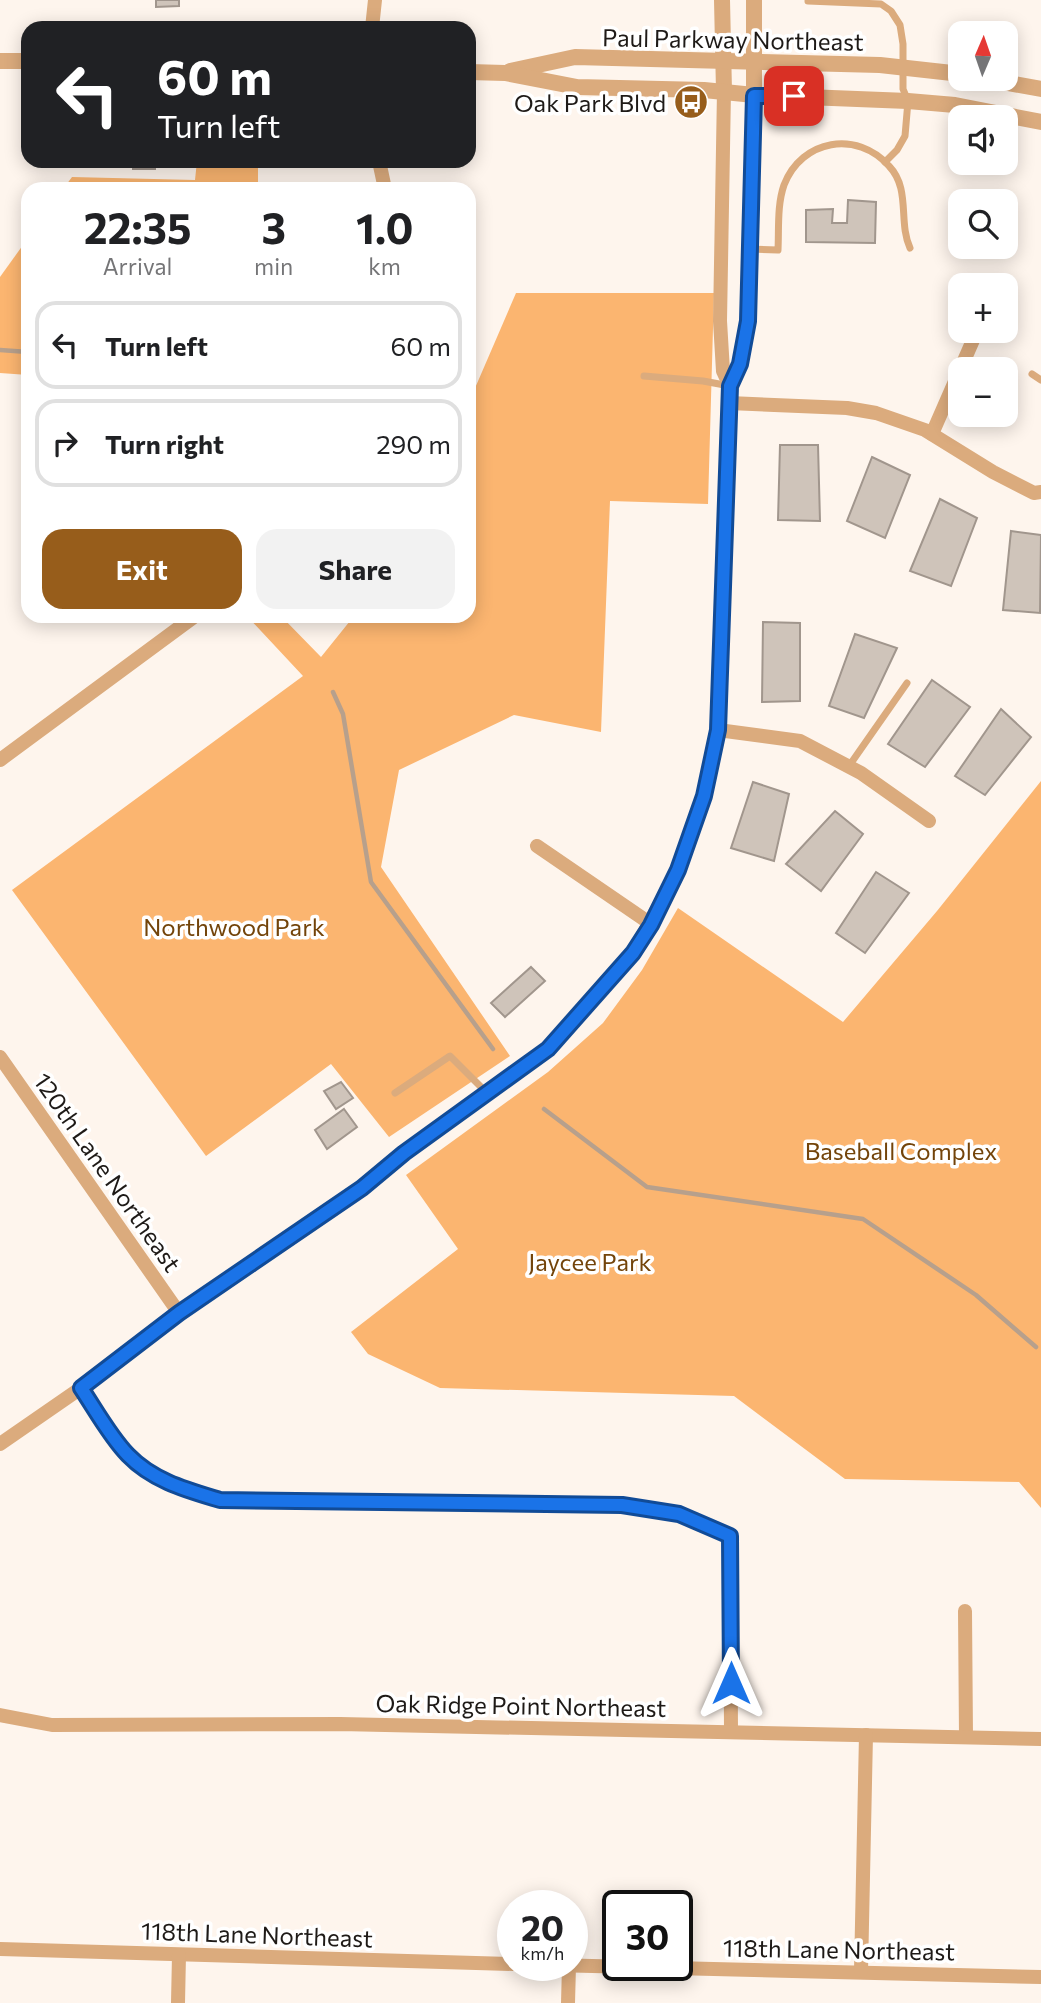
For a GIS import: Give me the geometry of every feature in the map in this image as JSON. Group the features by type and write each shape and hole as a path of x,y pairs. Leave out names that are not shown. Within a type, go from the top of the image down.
{"street":[{"path":"373,21 375,0"},
{"path":"722,0 724,91 720,321 723,371 730,386"},
{"path":"0,1444 81,1388 179,1313 362,1188 404,1153 548,1049 633,953 651,925 678,870 704,796 718,730 730,386 740,364 748,321 754,0"},
{"name":"Paul Parkway Northeast","path":"505,72 575,57 880,65 948,73"},
{"path":"0,61 21,61"},
{"name":"Paul Parkway Northeast","path":"476,72 505,72 577,87 724,91 754,96 955,105 1041,122"},
{"path":"1018,85 1041,89"},
{"path":"932,434 972,343"},
{"path":"729,403 847,408 876,413 932,434 993,472 1034,493 1041,492"},
{"path":"0,760 186,623"},
{"path":"718,730 800,741 848,767 929,821"},
{"path":"537,846 651,925"},
{"name":"120th Lane Northeast","path":"0,1058 179,1313"},
{"path":"81,1388 127,1455 177,1487 220,1500 622,1505 679,1514 730,1536 731,1732"},
{"path":"965,1611 966,1737"},
{"name":"Oak Ridge Point Northeast","path":"0,1716 52,1725 340,1724 1041,1738"},
{"path":"861,1971 866,1735"},
{"name":"118th Lane Northeast","path":"0,1949 497,1964"},
{"path":"177,2003 179,1955"},
{"name":"118th Lane Northeast","path":"588,1966 1041,1977"},
{"path":"568,2003 569,1981"}],"lane":[{"path":"808,1 881,4 891,10 900,25 903,44 902,89 908,101 905,136 897,150 885,162"},
{"path":"750,249 778,250 780,201 793,168 807,155 826,145 845,142 871,151 885,162 899,182 904,202 904,234 911,248"},
{"path":"1032,374 1041,380"},
{"path":"645,376 730,386"},
{"path":"848,767 907,683"},
{"path":"395,1093 450,1056 486,1092"}],"green space":[{"path":"196,168 258,168 258,182 68,182 72,177 195,180"},
{"path":"21,248 21,374 0,373 0,277"},
{"name":"Northwood Park","path":"516,293 714,293 708,504 610,501 601,732 514,715 399,770 381,867 510,1056 389,1137 331,1064 206,1156 12,890 303,676 254,623 288,623 321,657 348,623 476,623 476,386"},
{"path":"1041,781 1041,1508 1019,1482 845,1479 734,1396 440,1388 368,1354 351,1332 458,1249 406,1175 548,1072 603,1023 642,970 678,908 843,1022 937,911"}],"building":[{"path":"156,0 179,0 179,6 156,7"},
{"path":"848,200 876,202 875,243 806,242 806,210 833,209 832,223 847,223"},
{"path":"780,445 818,445 820,521 778,520"},
{"path":"872,457 910,475 885,538 847,521"},
{"path":"940,499 977,518 951,586 910,571"},
{"path":"1011,531 1041,535 1040,613 1003,610"},
{"path":"763,622 800,623 800,701 762,702"},
{"path":"855,634 897,648 864,718 829,706"},
{"path":"932,680 970,707 925,767 888,744"},
{"path":"1001,709 1031,737 985,795 955,776"},
{"path":"753,782 789,794 774,861 731,848"},
{"path":"835,811 863,834 821,891 786,864"},
{"path":"876,872 909,893 865,953 836,933"},
{"path":"531,967 545,981 505,1017 491,1003"},
{"path":"341,1082 353,1098 336,1109 324,1091"},
{"path":"344,1109 357,1127 327,1149 315,1130"}],"waterway":[{"path":"0,350 21,352"},
{"path":"333,692 343,714 371,882 493,1049"},
{"path":"544,1109 647,1187 863,1219 976,1295 1036,1347"}],"place":[{"name":"Oak Park Blvd","path":"691,102"}],"route":[{"path":"731,1683 730,1536 679,1514 622,1505 220,1500 177,1487 127,1455 81,1388 179,1313 362,1188 404,1153 548,1049 633,953 651,925 678,870 704,796 718,730 730,386 740,364 748,321 754,96 794,96"}],"park label":[{"name":"Baseball Complex","path":"901,1150"},
{"name":"Jaycee Park","path":"590,1261"}]}
